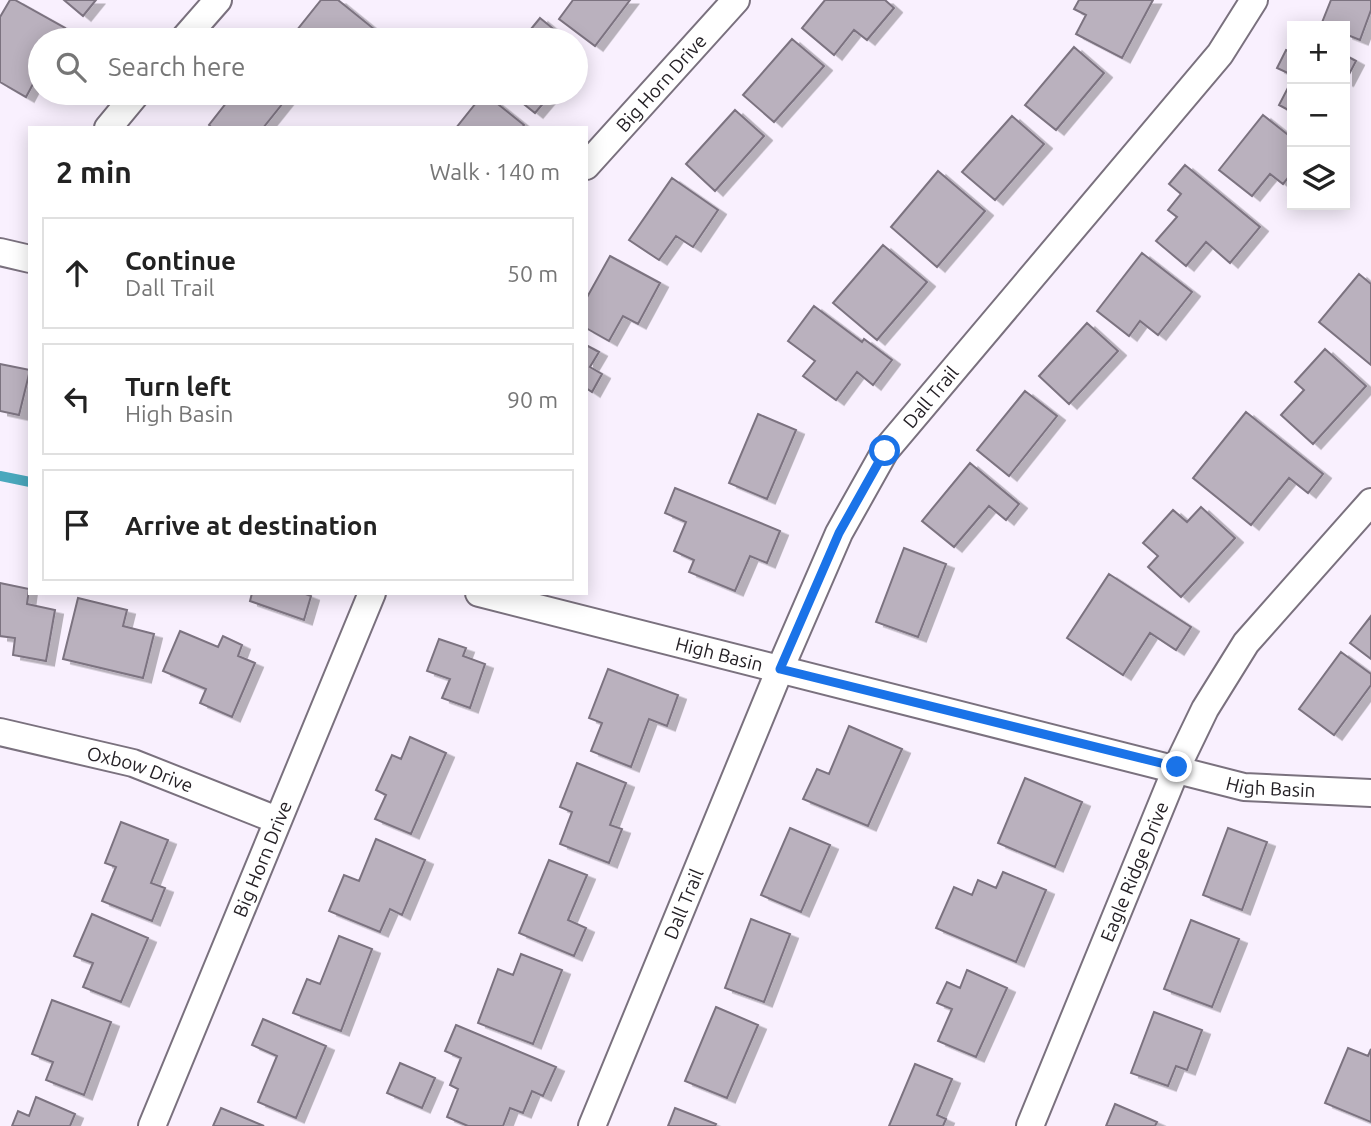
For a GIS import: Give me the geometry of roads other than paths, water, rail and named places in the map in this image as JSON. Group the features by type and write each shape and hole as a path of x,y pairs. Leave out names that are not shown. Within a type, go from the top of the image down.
{"street":[{"path":"194,28 218,0"},
{"name":"Big Horn Drive","path":"588,164 736,0"},
{"name":"Dall Trail","path":"592,1126 780,669 839,533 885,451 1220,54 1254,0"},
{"path":"110,126 127,105"},
{"path":"0,252 28,259"},
{"name":"Eagle Ridge Drive","path":"1030,1126 1177,767 1205,709 1246,643 1371,502"},
{"name":"Big Horn Drive","path":"152,1126 276,820 371,595"},
{"name":"High Basin","path":"487,595 1244,786 1371,793"},
{"name":"Oxbow Drive","path":"0,732 133,763 276,820"}],"waterway":[{"path":"0,476 28,482"}]}
